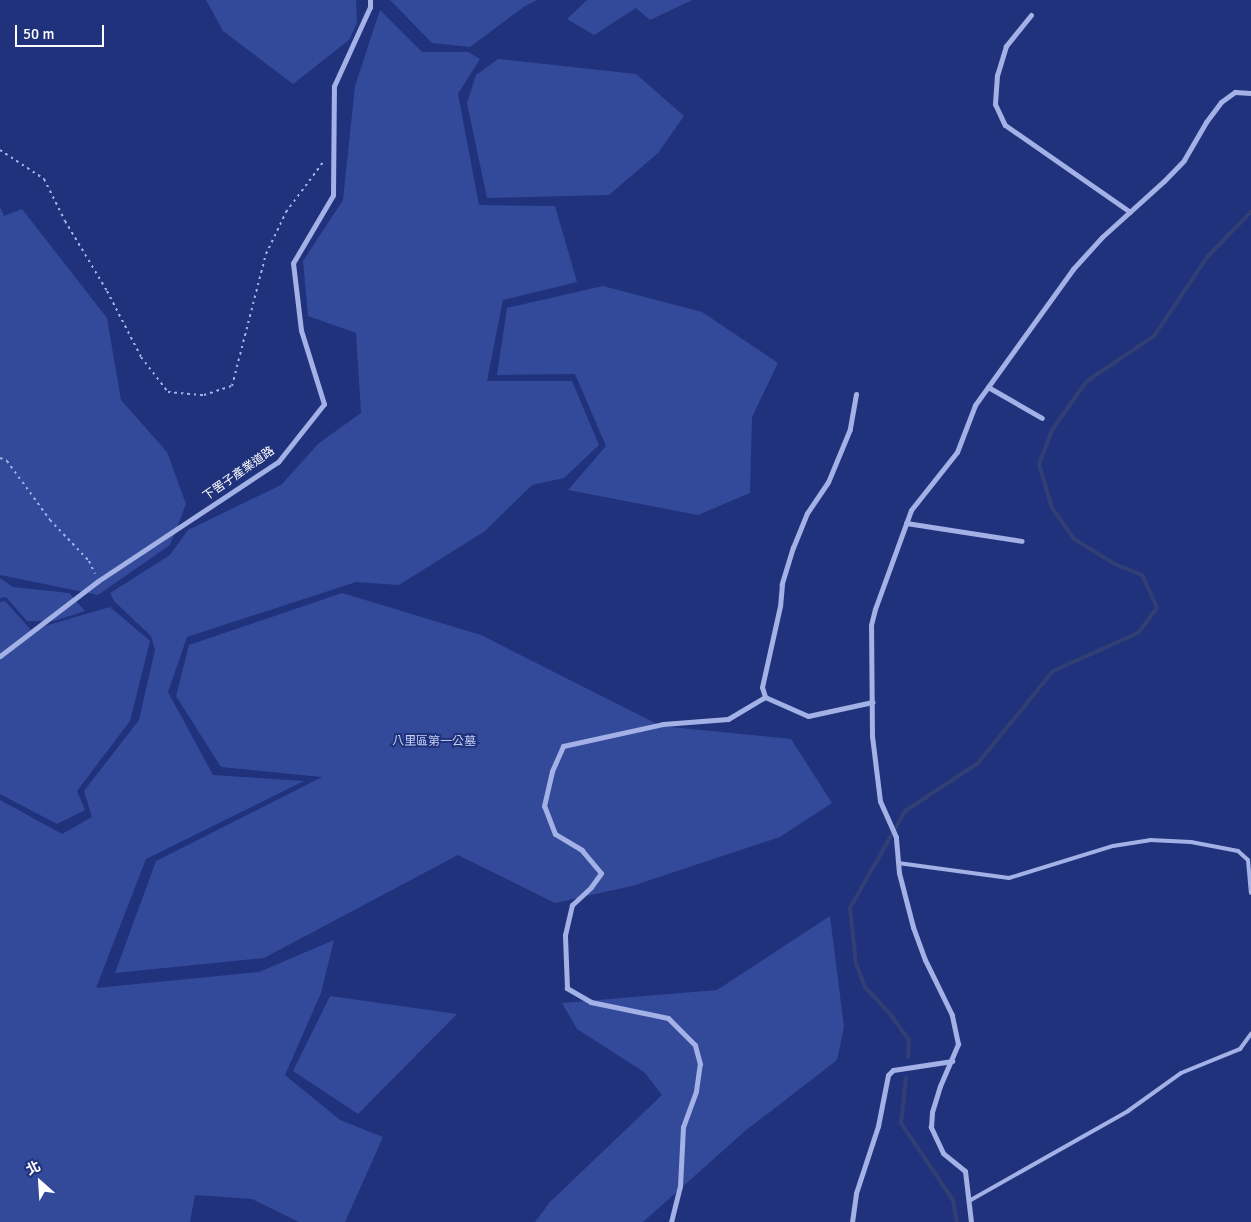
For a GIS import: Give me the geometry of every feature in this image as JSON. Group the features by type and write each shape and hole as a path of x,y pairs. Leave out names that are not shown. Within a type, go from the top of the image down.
{"street":[{"name":"下罟子產業道路","path":"0,656 98,580 278,462 324,404 301,330 293,263 333,195 334,86 370,7 370,0"},
{"path":"1032,15 1006,46 997,75 995,104 1005,125 1130,212"},
{"path":"971,1222 965,1171 943,1153 931,1126 940,1086 958,1044 952,1015 925,960 913,927 904,897 896,837 880,801 872,736 872,625 874,609 911,510 958,452 971,413 1073,270 1102,236 1184,160 1206,122 1221,102 1235,92 1251,93"},
{"path":"988,387 1042,418"},
{"path":"856,394 850,429 828,482 807,513 793,547 782,584 780,606 762,687 765,697 808,716 873,702"},
{"path":"906,523 1022,541"},
{"path":"671,1222 680,1186 683,1127 696,1091 700,1064 695,1045 668,1018 591,1002 567,988 565,935 572,905 591,887 601,873 582,850 555,834 544,806 552,771 562,746 663,724 728,719 765,697"},
{"path":"852,1222 856,1193 878,1126 888,1074 893,1070 952,1061"}],"lane":[{"path":"898,863 1009,878 1113,846 1150,840 1191,842 1238,851 1248,860 1251,893"},
{"path":"969,1201 1128,1111 1181,1073 1240,1049 1251,1034"}],"path":[{"path":"0,150 44,179 65,221 107,291 141,357 168,392 204,395 232,386 266,254 286,212 334,149"},
{"path":"0,458 7,461 50,520 89,561 98,580"}],"green space":[{"path":"206,0 356,0 357,23 349,40 293,84 223,31"},
{"path":"390,0 537,0 525,6 470,47 432,43"},
{"path":"587,0 692,0 650,20 636,8 594,35 567,19"},
{"path":"380,10 422,52 468,52 480,59 458,94 479,205 555,206 577,282 503,300 487,381 572,381 599,445 564,478 532,485 485,531 399,585 356,582 187,637 168,692 213,775 304,781 146,859 96,988 259,972 334,940 321,993 285,1075 340,1120 383,1137 345,1222 299,1222 252,1199 195,1195 190,1222 0,1222 0,800 62,834 92,817 84,791 139,720 155,650 151,636 114,601 110,593 170,555 188,530 281,485 319,443 361,413 356,333 308,316 303,261 343,200 355,86"},
{"path":"498,59 636,74 684,116 658,153 609,195 487,198 467,103 476,75"},
{"path":"0,207 4,216 22,209 107,318 121,400 167,452 186,504 170,545 98,595 0,575"},
{"path":"603,286 702,312 778,363 752,417 750,493 698,515 568,490 606,446 575,374 497,375 507,308"},
{"path":"0,578 13,587 69,593 85,611 54,621 27,621 6,597 0,598"},
{"name":"八里區第一公墓","path":"342,593 481,635 661,726 791,739 832,803 780,837 632,886 555,903 458,855 264,958 115,973 156,861 322,777 221,767 176,696 189,645"},
{"path":"5,601 31,630 110,607 150,641 130,721 77,791 85,810 57,824 0,794 0,602"},
{"path":"830,916 844,1027 837,1060 745,1131 643,1222 535,1222 550,1202 662,1095 644,1072 577,1029 562,1003 717,990"},
{"path":"330,996 457,1014 358,1114 293,1071"}],"waterway":[{"path":"908,1057 909,1040 891,1015 865,987 856,964 850,908 905,811 978,763 1053,671 1138,633 1157,608 1142,575 1113,563 1074,539 1052,508 1039,464 1052,430 1087,381 1154,336 1208,256 1251,212"},
{"path":"906,1078 901,1123 953,1200 957,1222"}]}
